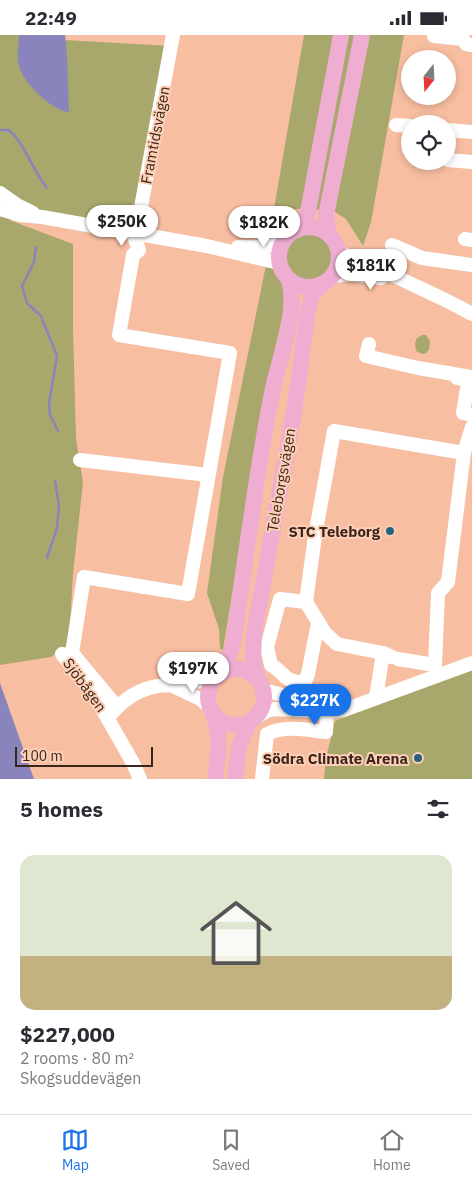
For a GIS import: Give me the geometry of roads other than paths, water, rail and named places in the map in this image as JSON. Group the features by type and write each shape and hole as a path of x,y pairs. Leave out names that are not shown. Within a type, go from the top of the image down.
{"main road":[{"path":"341,35 308,212 304,221 284,241 279,251 279,263 283,272 296,285 305,287 327,280 338,263 326,215 362,35"},
{"path":"297,230 314,227 333,241"},
{"name":"Teleborgsvägen","path":"215,679 227,662 233,644 255,493 273,388 292,301 289,280"},
{"name":"Teleborgsvägen","path":"261,685 253,659 254,634 295,406 308,309 312,296 327,280"},
{"path":"215,779 219,731 211,709 208,692 215,679 228,670 240,669 250,673 261,685 263,704 259,712 251,720 239,746 235,779"},
{"path":"211,709 219,719 232,724 241,724 251,720"}],"street":[{"name":"Framtidsvägen","path":"173,35 164,52 135,239 139,251 133,255 119,335 230,353 208,475"},
{"path":"434,36 463,39 466,45 472,45"},
{"path":"456,131 472,132"},
{"path":"456,161 472,162"},
{"path":"0,193 17,205 42,217"},
{"path":"0,209 20,215 42,217 207,246 279,263"},
{"path":"207,246 268,246 277,245 284,241"},
{"path":"333,241 350,259 398,277 452,302 472,314"},
{"path":"392,245 422,258 472,265"},
{"path":"327,280 351,274 410,284"},
{"path":"369,345 366,356 418,368 472,377"},
{"path":"457,378 468,382 463,413 472,415"},
{"path":"438,669 438,593 448,583 464,453 472,427"},
{"path":"438,669 337,644 324,633 306,602 314,537 334,431 464,453"},
{"path":"80,460 208,475 188,594 84,577 72,653 112,712"},
{"path":"306,602 280,599 267,647 271,665 279,670 284,678 305,682 318,623"},
{"name":"Sjöbågen","path":"62,654 97,700 112,712 140,779"},
{"path":"371,700 391,656"},
{"path":"251,720 275,709 327,707 371,700 438,669 472,664"},
{"name":"Sjöbågen","path":"112,712 142,690 162,685 173,686 179,683 215,679"},
{"path":"261,685 294,698 327,707"},
{"path":"173,686 200,699 211,709"},
{"path":"262,779 268,734 277,729 291,728 326,732 327,707"}],"waterway":[{"path":"0,130 9,130 15,136 47,188"},
{"path":"36,247 34,262 22,286 27,303 41,316 57,356 49,403 50,415 58,431"},
{"path":"47,558 57,528 59,506 55,481"}],"place":[{"name":"STC Teleborg","path":"390,531"},
{"name":"Södra Climate Arena","path":"418,758"}]}
